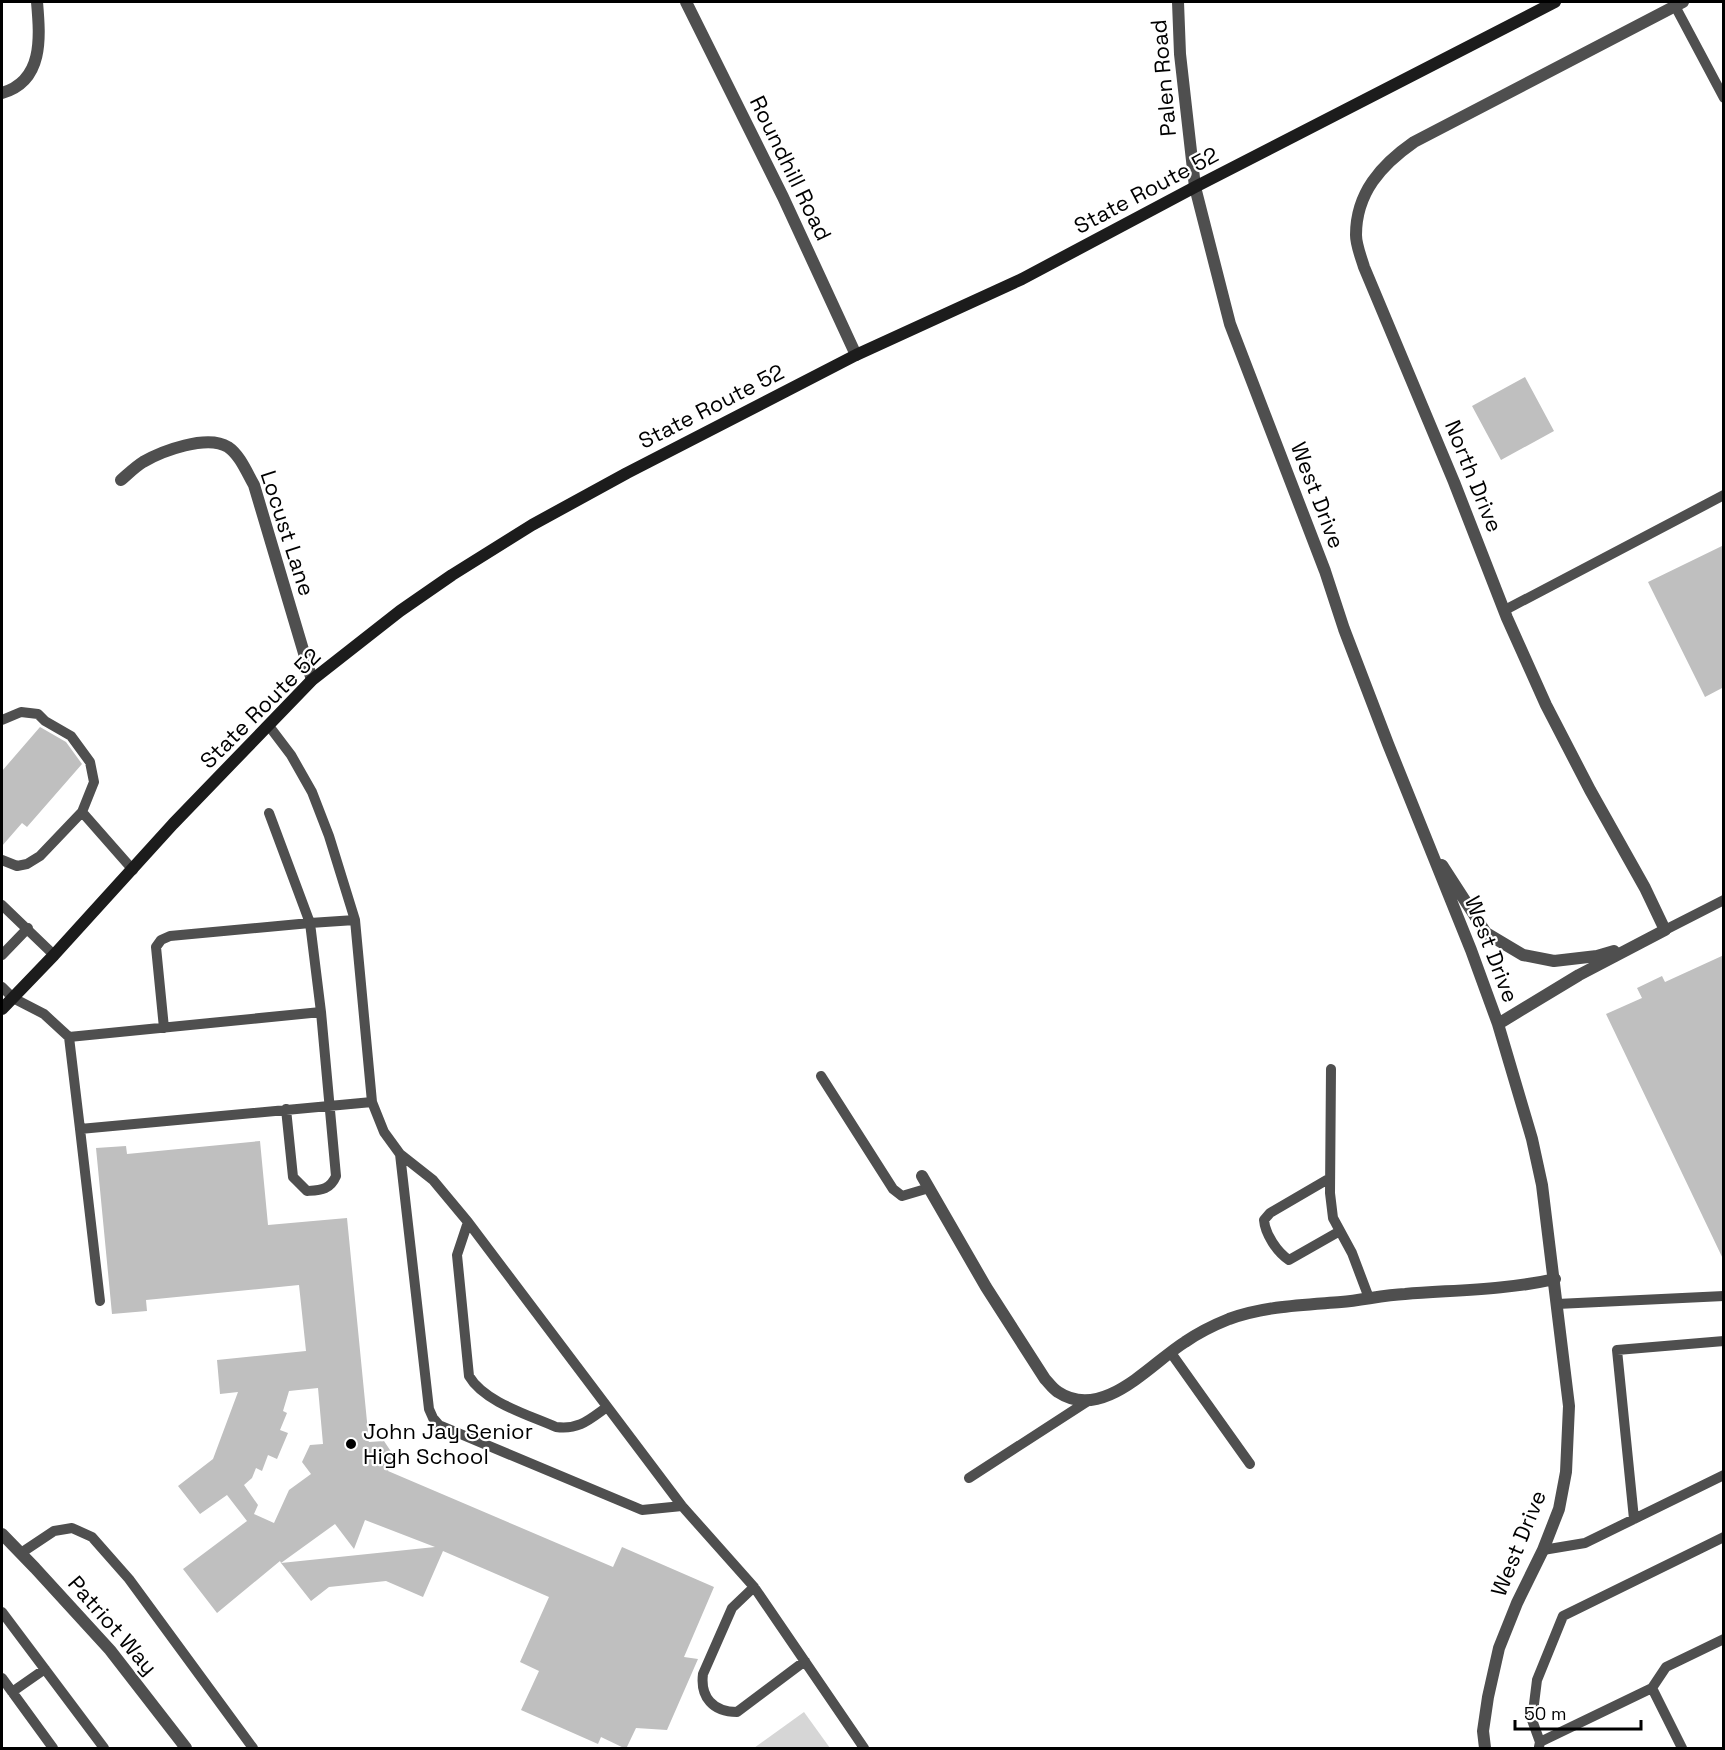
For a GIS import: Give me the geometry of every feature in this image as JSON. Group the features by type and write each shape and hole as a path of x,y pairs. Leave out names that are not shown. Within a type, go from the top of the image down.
{"main road":[{"name":"State Route 52","path":"2,1009 133,870 173,824 312,680 400,611 452,575 532,525 627,473 856,355 1022,279 1195,187 1556,2"}],"street":[{"path":"2,93 11,90 25,78 38,56 40,37 37,2"},
{"name":"Roundhill Road","path":"686,2 783,196 856,355"},
{"name":"Palen Road","path":"1178,2 1180,54 1195,187"},
{"name":"North Drive","path":"1665,930 1546,705 1364,267 1356,235 1360,209 1372,182 1381,169 1414,142 1679,4"},
{"name":"West Drive","path":"1195,187 1230,324 1325,571 1344,629 1388,744 1471,950 1498,1024 1532,1138 1542,1185 1569,1406 1566,1472 1558,1509 1543,1550 1517,1602 1499,1648 1483,1731 1485,1749"},
{"name":"Locust Lane","path":"121,480 143,463 193,443 212,443 227,447 240,459 254,485 312,680"},
{"path":"1426,839 1486,933 1523,955 1554,961 1598,956 1638,945"},
{"path":"1498,1024 1579,975 1665,930"},
{"path":"922,1176 986,1287 1045,1379 1057,1392 1071,1398 1088,1401 1110,1395 1142,1375 1184,1342 1211,1327 1245,1313 1291,1305 1524,1286 1555,1279"},
{"name":"Patriot Way","path":"2,1534 110,1650 186,1749"}],"lane":[{"path":"1679,4 1724,98"},
{"path":"1505,610 1724,495"},
{"path":"2,720 21,712 38,714 45,721 71,736 90,762 94,782 82,812 40,856 27,864 17,866 2,860"},
{"path":"268,726 291,754 312,792 329,836 355,920 372,1102 384,1132 400,1154 433,1180 468,1222 682,1506 754,1587 864,1749"},
{"path":"82,812 133,870"},
{"path":"268,813 310,923 321,1012 336,1176 333,1184 326,1190 307,1191 293,1177 286,1109"},
{"path":"1665,930 1724,900"},
{"path":"2,905 54,955"},
{"path":"164,1028 156,947 161,940 170,936 355,920"},
{"path":"2,955 28,928"},
{"path":"2,987 13,998 44,1014 69,1037 100,1301"},
{"path":"69,1037 321,1012"},
{"path":"1331,1070 1330,1178 1333,1218 1352,1253 1369,1298"},
{"path":"821,1076 893,1189 903,1196 929,1188"},
{"path":"80,1130 372,1102"},
{"path":"400,1154 429,1409 433,1418 439,1425 642,1510 682,1506"},
{"path":"1330,1178 1270,1213 1264,1220 1265,1228 1281,1255 1289,1260 1340,1231"},
{"path":"468,1222 457,1255 469,1376 475,1386 485,1395 556,1427 568,1429 579,1426 607,1407"},
{"path":"1557,1304 1724,1296"},
{"path":"1634,1519 1617,1350 1724,1341"},
{"path":"1171,1353 1250,1464"},
{"path":"969,1478 1088,1401"},
{"path":"1543,1550 1585,1543 1724,1475"},
{"path":"21,1553 54,1531 72,1528 92,1537 129,1579 253,1749"},
{"path":"1724,1537 1563,1616 1537,1680 1532,1720 1540,1745 1652,1688 1666,1668 1724,1639"},
{"path":"754,1587 732,1608 703,1674 701,1686 704,1695 720,1710 736,1712 805,1661"},
{"path":"2,1612 104,1749"},
{"path":"12,1692 45,1669"},
{"path":"2,1678 53,1749"},
{"path":"1652,1688 1682,1749"}],"shaded area":[{"path":"804,1712 830,1748 754,1748"}],"building":[{"path":"1525,377 1554,431 1501,460 1472,406"},
{"path":"1724,545 1724,687 1705,697 1648,582"},
{"path":"40,727 66,742 82,764 27,827 22,823 2,846 2,771"},
{"path":"1724,955 1724,1261 1606,1014 1642,998 1637,988 1662,976 1665,982"},
{"name":"John Jay Senior High School","path":"260,1141 268,1225 347,1218 369,1442 384,1441 394,1456 388,1471 613,1567 622,1547 714,1587 684,1657 698,1659 667,1730 636,1728 626,1749 601,1737 598,1744 521,1710 539,1671 520,1662 549,1597 443,1551 423,1597 386,1581 329,1587 311,1601 281,1563 280,1561 217,1613 183,1569 247,1521 227,1495 200,1514 178,1486 213,1459 238,1392 220,1394 217,1360 306,1351 299,1285 146,1300 147,1311 112,1314 96,1148 126,1146 127,1154","holes":["318,1388 323,1444 310,1445 302,1462 311,1474 289,1490 274,1523 254,1514 258,1505 244,1485 252,1478 256,1468 262,1471 268,1455 277,1459 288,1433 280,1430 287,1413 283,1411 289,1391","365,1520 435,1547 281,1563 335,1524 354,1549"]}],"place":[{"name":"John Jay Senior High School","path":"351,1444"}]}
